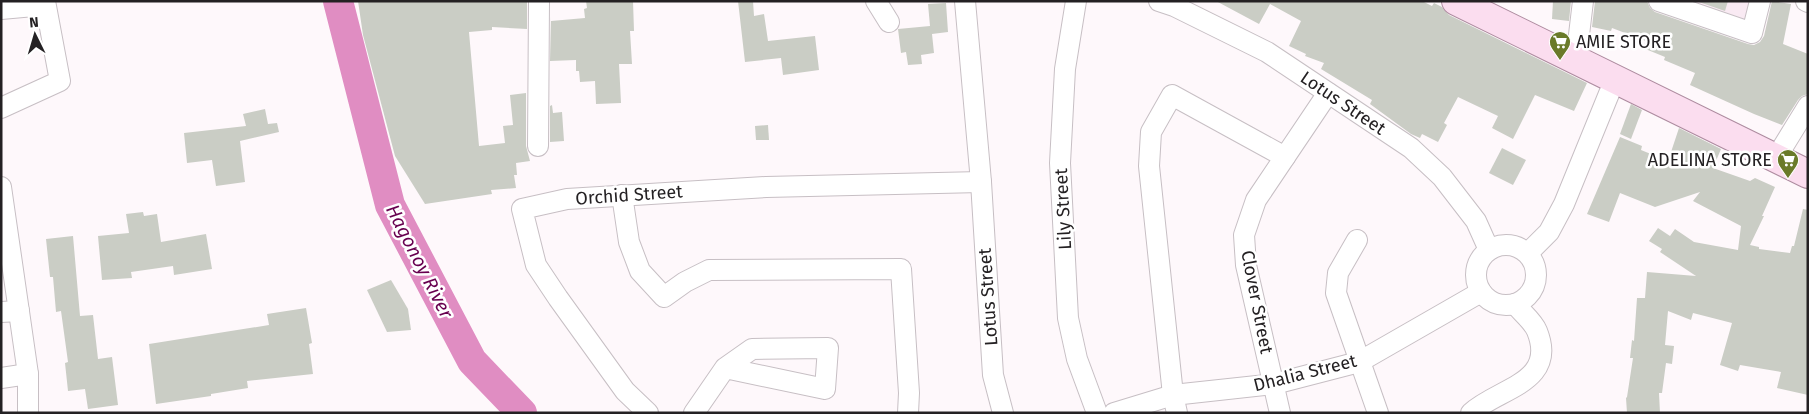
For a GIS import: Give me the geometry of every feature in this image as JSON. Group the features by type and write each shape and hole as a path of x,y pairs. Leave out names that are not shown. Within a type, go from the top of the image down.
{"main road":[{"path":"1456,1 1808,174"}],"street":[{"path":"538,146 539,1"},
{"path":"876,1 890,22"},
{"name":"Lotus Street","path":"965,1 981,182 993,375 1003,413"},
{"name":"Lily Street","path":"1076,1 1064,69 1060,163 1068,318 1077,359 1097,413"},
{"name":"Lotus Street","path":"1158,1 1174,6 1267,52 1411,148 1442,177 1476,220 1489,250"},
{"path":"1576,60 1583,1"},
{"path":"1659,1 1752,33 1760,1"},
{"path":"1,9 45,3 60,81 1,108"},
{"path":"1528,253 1549,232 1564,204 1615,79"},
{"name":"Clover Street","path":"1280,413 1246,265 1244,234 1256,200 1328,93"},
{"path":"1175,404 1149,166 1151,132 1172,95 1285,157"},
{"path":"1776,158 1808,106"},
{"name":"Orchid Street","path":"648,413 625,391 536,265 522,209 567,199 766,186 981,182"},
{"path":"1,188 10,311 28,374 28,413"},
{"path":"622,195 629,242 640,271 664,297 685,282 709,270 900,269 909,393 908,413"},
{"path":"1357,240 1338,273 1336,293 1378,413"},
{"path":"1509,245 1519,247 1528,253 1535,267 1536,282 1532,292 1524,299 1515,304 1496,304 1481,292 1477,284 1477,265 1489,250 1498,246 1509,245"},
{"name":"Dhalia Street","path":"1114,413 1175,404 1274,384 1359,362 1481,292"},
{"path":"1471,413 1532,376 1542,356 1536,330 1515,304"},
{"path":"694,413 725,368 752,349 828,348 825,389 725,368"},
{"path":"1,378 28,374"}],"shaded area":[{"path":"1670,1 1755,1 1747,26"}],"building":[{"path":"358,1 527,1 527,29 492,27 492,30 469,32 479,146 505,143 503,126 513,125 510,95 526,93 526,146 530,161 516,163 517,175 514,175 516,188 491,190 492,194 425,204 395,156 363,35"},
{"path":"586,1 633,1 634,31 630,31 632,64 619,64 621,103 596,104 595,81 580,82 579,71 576,71 576,60 550,61 551,16 551,21 585,18 584,9 587,8"},
{"path":"738,1 753,1 754,16 764,14 768,41 815,36 819,70 783,75 781,58 745,62"},
{"path":"1216,1 1422,1 1432,6 1434,3 1442,7 1449,15 1587,83 1574,111 1535,95 1513,139 1492,128 1498,116 1458,97 1444,123 1447,125 1438,142 1422,134 1420,138 1411,134 1370,104 1372,100 1321,69 1324,63 1305,56 1306,54 1289,46 1301,21 1270,4 1259,24"},
{"path":"1553,1 1571,1 1569,21 1552,19"},
{"path":"1595,1 1647,1 1650,8 1655,12 1754,45 1760,42 1764,36 1772,1 1791,4 1783,44 1808,54 1808,94 1798,100 1782,125 1754,114 1690,85 1695,73 1664,60 1665,57 1643,48 1646,41 1612,28 1611,31 1592,27"},
{"path":"1696,1 1728,1 1725,11"},
{"path":"946,3 948,32 932,34 934,53 921,55 922,64 908,65 906,52 901,53 898,29 930,26 928,4"},
{"path":"1631,104 1642,110 1631,139 1620,134"},
{"path":"552,105 553,113 562,112 564,141 550,142 550,106"},
{"path":"265,109 268,124 277,123 279,132 240,141 245,182 216,186 212,160 187,163 184,133 246,126 243,114"},
{"path":"768,125 769,140 756,140 755,126"},
{"path":"1679,128 1721,149 1713,168 1750,181 1755,178 1775,187 1750,245 1759,247 1759,249 1790,253 1792,246 1794,246 1803,209 1808,210 1808,395 1777,388 1781,372 1740,365 1738,371 1720,365 1732,323 1693,313 1691,320 1668,311 1665,345 1674,346 1672,364 1666,363 1662,393 1659,393 1660,413 1627,413 1626,398 1633,358 1630,358 1632,340 1634,341 1637,298 1645,298 1647,272 1696,276 1660,252 1662,249 1649,241 1658,228 1670,236 1675,229 1694,242 1738,250 1741,226 1693,201 1700,192 1655,207 1620,193 1609,222 1587,214 1620,137 1642,146 1641,150 1668,161"},
{"path":"1502,148 1526,160 1513,185 1489,173"},
{"path":"143,212 144,216 157,214 161,242 206,234 212,269 174,275 173,266 131,272 132,278 102,280 98,236 129,233 126,214"},
{"path":"73,236 80,316 93,315 98,359 112,357 118,405 88,409 85,389 68,391 65,363 68,362 61,311 56,312 53,277 50,277 46,239"},
{"path":"391,280 408,309 411,330 387,332 367,290"},
{"path":"306,308 312,343 309,344 313,374 247,381 248,388 211,394 211,396 156,404 149,344 269,325 267,314"}],"waterway":[{"name":"Hagonoy River","path":"338,1 390,205 472,361 522,413"}],"place":[{"name":"AMIE STORE","path":"1560,61"},
{"name":"ADELINA STORE","path":"1788,179"}]}
